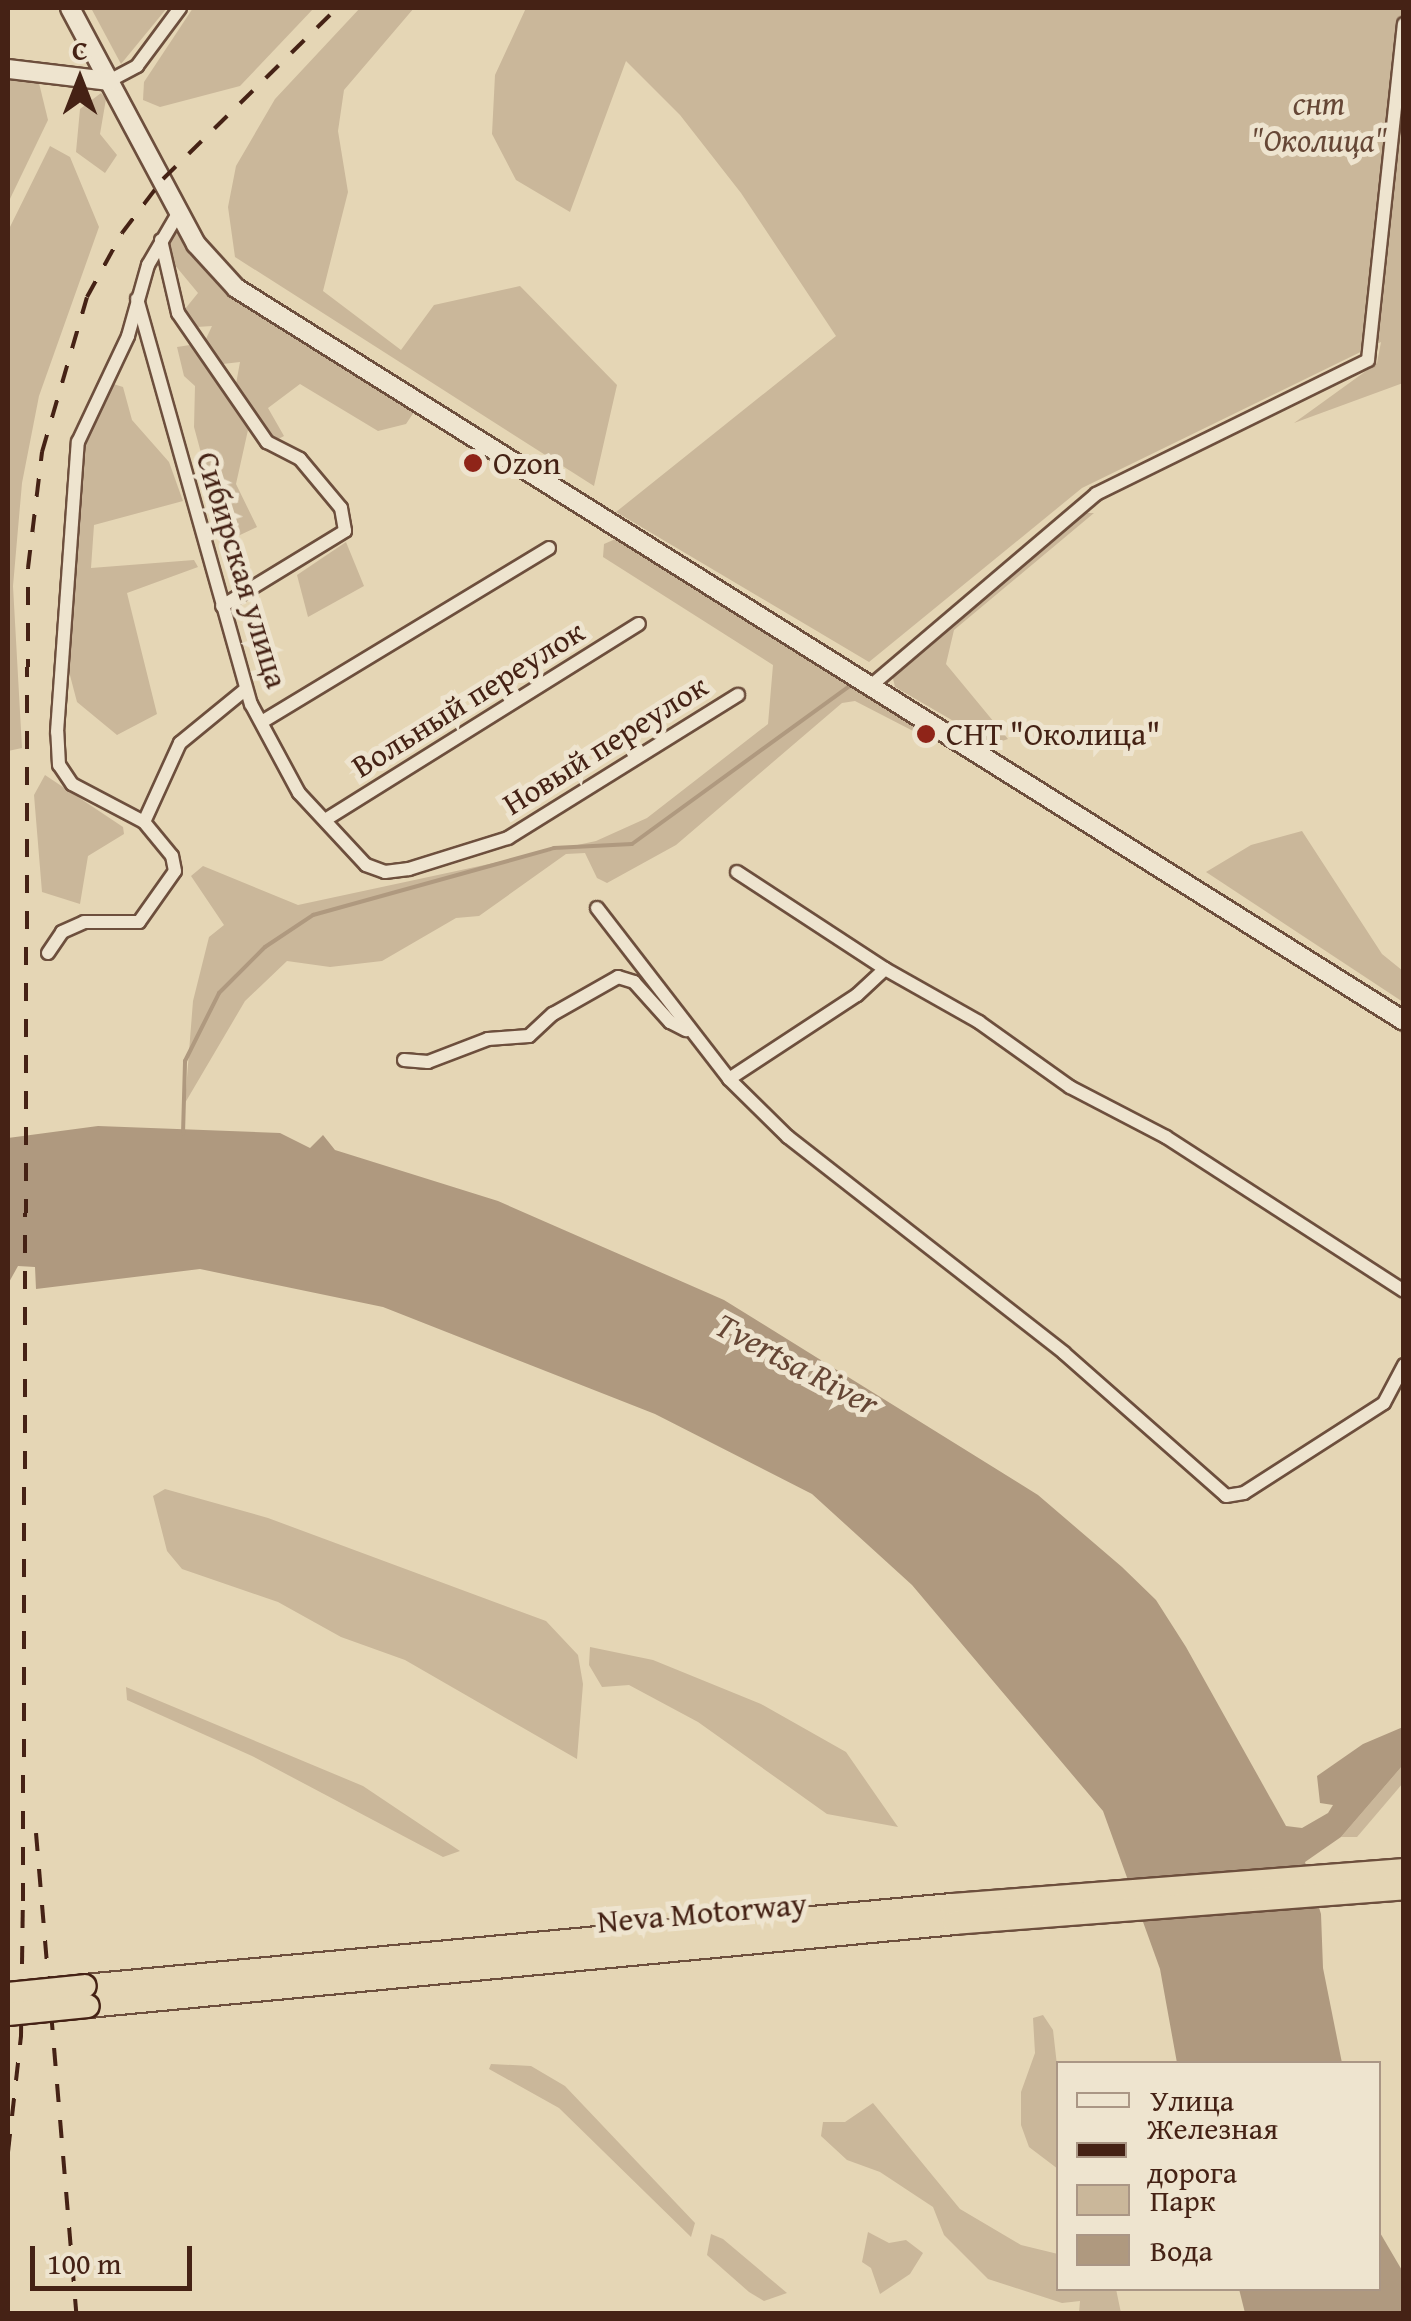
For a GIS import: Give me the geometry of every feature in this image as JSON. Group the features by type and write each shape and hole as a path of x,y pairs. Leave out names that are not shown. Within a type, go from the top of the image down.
{"highway":[{"name":"Neva Motorway","path":"8,1994 87,1996 1404,1870"},
{"name":"Neva Motorway","path":"1056,1906 1404,1888"},
{"name":"Neva Motorway","path":"8,2014 87,1996"}],"main road":[{"path":"70,8 207,261 258,304 873,684 1404,1021"},
{"path":"8,69 109,81"}],"street":[{"path":"109,81 138,66 180,8"},
{"path":"873,684 1096,494 1368,360 1404,24"},
{"path":"48,953 62,932 84,922 139,922 168,887 172,856 144,822 72,784 59,765 57,732 78,442 128,336 136,298 161,240 179,212"},
{"path":"161,240 178,313 266,442 300,459 340,508 345,532 222,606"},
{"name":"Сибирская улица","path":"136,298 246,690 265,720 299,792 366,865 385,872"},
{"path":"265,720 549,548"},
{"name":"Вольный переулок","path":"326,820 639,624"},
{"path":"144,822 180,743 246,690"},
{"name":"Новый переулок","path":"385,872 508,838 738,695"},
{"path":"737,872 884,969 979,1022 1070,1087 1166,1136 1404,1291"},
{"path":"597,908 729,1079 788,1137 1078,1364 1226,1496 1244,1493 1384,1403 1404,1365"},
{"path":"729,1079 857,995 884,969"},
{"path":"404,1060 428,1062 488,1038 530,1036 552,1014 618,977 634,982 670,1022 693,1034"}],"green space":[{"path":"91,8 167,8 121,64"},
{"path":"193,8 314,8 240,86 160,107 143,100 144,82"},
{"path":"360,8 414,8 344,90 338,131 348,192 323,291 401,350 434,305 520,286 617,385 594,486 235,257 228,207 236,166 275,99"},
{"name":"снт \"Околица\"","path":"526,8 1403,8 1403,383 1294,423 1377,363 1381,342 1082,488 869,662 616,512 836,336 741,193 680,115 626,61 570,212 516,180 492,134 495,75"},
{"path":"8,75 38,79 48,120 8,203"},
{"path":"101,93 106,99 100,134 117,155 105,173 76,152 80,109"},
{"path":"50,146 70,157 99,227 39,396 22,483 13,586 22,748 8,751 8,231"},
{"path":"173,228 213,280 416,409 406,424 378,431 300,384 268,408 284,436 273,442 236,384 240,362 214,365 205,341 212,326 197,327 185,309 198,293 164,252"},
{"path":"190,345 248,430 236,484 257,527 225,542 194,427 195,386 184,376 177,347"},
{"path":"107,382 123,387 132,420 169,462 183,501 94,525 91,568 194,560 198,567 127,593 157,714 117,735 77,702 67,664 75,486 88,420"},
{"path":"1081,513 1094,513 954,630 946,664 1008,739 993,744 895,687 891,670"},
{"path":"620,537 918,728 917,733 855,701 842,703 676,845 607,883 597,878 585,853 566,854 479,916 456,918 382,961 330,967 287,961 245,1001 185,1103 193,1001 209,937 224,925 191,876 203,866 298,905 596,841 647,818 768,724 773,665 603,557 604,544"},
{"path":"346,542 364,586 308,617 297,575"},
{"path":"45,775 123,827 124,834 88,856 80,904 42,892 34,795"},
{"path":"1302,831 1382,954 1403,971 1403,1002 1206,872 1251,845"},
{"path":"165,1489 268,1518 546,1621 578,1655 583,1684 577,1759 405,1660 341,1637 278,1602 182,1569 167,1551 153,1496"},
{"path":"590,1647 653,1660 761,1704 846,1752 898,1827 827,1814 698,1722 629,1685 602,1687 589,1665"},
{"path":"126,1687 363,1786 460,1851 443,1857 252,1756 127,1700"},
{"path":"1403,1765 1403,1783 1357,1837 1341,1837"},
{"path":"1043,2015 1053,2030 1056,2167 1029,2147 1021,2125 1021,2092 1035,2053 1033,2018"},
{"path":"491,2064 531,2066 565,2086 695,2223 691,2237 559,2108 489,2069"},
{"path":"873,2103 960,2209 1021,2245 1056,2254 1056,2291 1116,2291 1121,2313 1079,2313 1080,2301 1062,2303 988,2279 944,2235 933,2207 880,2172 847,2160 821,2136 823,2122 845,2122"},
{"path":"868,2232 889,2243 906,2240 923,2253 910,2274 880,2294 871,2268 862,2262"},
{"path":"711,2234 723,2239 787,2293 764,2301 749,2292 707,2255"}],"water":[{"name":"Tvertsa River","path":"98,1126 280,1133 310,1148 323,1135 335,1150 498,1201 724,1300 1038,1495 1122,1567 1156,1600 1186,1647 1286,1826 1302,1828 1328,1813 1333,1805 1320,1803 1317,1776 1363,1744 1403,1727 1403,1765 1341,1837 1305,1862 1321,1914 1323,1968 1342,2061 1177,2061 1160,1969 1103,1811 912,1585 812,1494 655,1414 383,1307 200,1269 36,1289 35,1267 18,1266 8,1284 8,1138"},
{"path":"1381,2234 1403,2272 1403,2313 1245,2313 1240,2291 1381,2291"}],"waterway":[{"path":"183,1134 185,1061 219,993 265,947 313,915 554,848 632,844 855,682"}],"railway":[{"path":"8,2152 21,2036 23,1901 28,568 42,452 87,297 122,233 163,179 337,8"},
{"path":"36,1833 76,2314"}],"place":[{"name":"Ozon","path":"473,463"},
{"name":"СНТ \"Околица\"","path":"926,734"}]}
